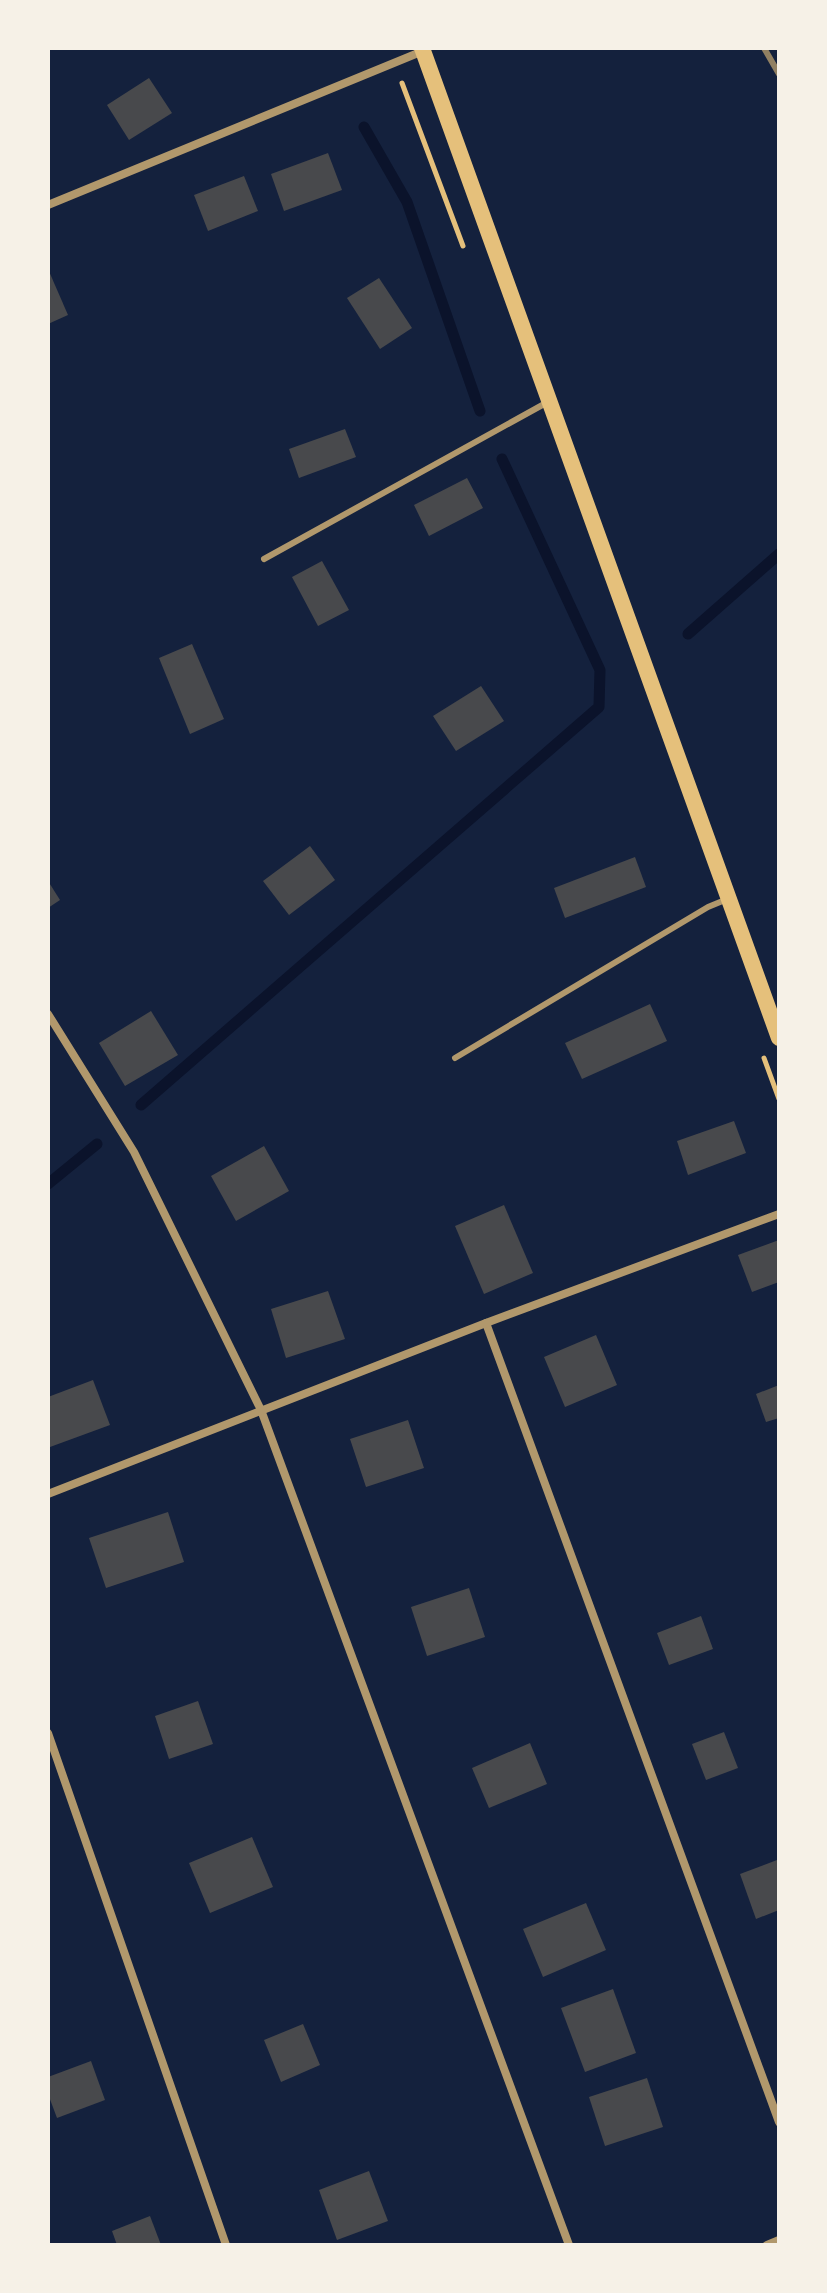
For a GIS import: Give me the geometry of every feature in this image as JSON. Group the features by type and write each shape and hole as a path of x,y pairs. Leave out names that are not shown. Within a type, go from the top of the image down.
{"main road":[{"path":"423,50 779,1038"}],"street":[{"path":"48,205 423,50"},
{"path":"48,1014 134,1152 261,1410 569,2245"},
{"path":"48,1494 486,1323 779,1214"},
{"path":"486,1323 779,2122"},
{"path":"48,1733 226,2245"},
{"path":"767,2245 779,2240"}],"lane":[{"path":"264,559 524,413 550,402"},
{"path":"455,1058 708,907 729,899"}],"building":[{"path":"149,78 172,113 129,140 107,105"},
{"path":"328,153 342,190 284,211 271,174"},
{"path":"244,176 258,211 208,231 194,195"},
{"path":"48,269 68,315 48,324"},
{"path":"379,278 412,328 380,349 347,298"},
{"path":"345,429 356,457 299,478 289,449"},
{"path":"467,478 483,508 429,536 414,505"},
{"path":"322,561 349,610 318,626 292,577"},
{"path":"192,644 224,719 190,734 159,658"},
{"path":"481,686 504,721 456,751 433,716"},
{"path":"310,846 335,880 289,915 263,881"},
{"path":"635,857 646,887 565,918 554,888"},
{"path":"48,881 60,900 48,908"},
{"path":"650,1004 667,1041 582,1079 565,1043"},
{"path":"151,1011 178,1055 125,1086 99,1043"},
{"path":"734,1121 746,1153 688,1175 677,1141"},
{"path":"264,1146 289,1191 236,1221 211,1176"},
{"path":"504,1205 533,1273 484,1294 455,1226"},
{"path":"779,1240 779,1282 752,1292 738,1255"},
{"path":"328,1291 345,1339 286,1358 271,1309"},
{"path":"596,1335 617,1385 565,1407 544,1357"},
{"path":"93,1380 110,1425 50,1447 48,1397"},
{"path":"779,1385 779,1418 766,1422 756,1394"},
{"path":"408,1420 424,1468 366,1487 350,1439"},
{"path":"168,1512 184,1562 106,1588 89,1538"},
{"path":"469,1588 485,1637 427,1656 411,1607"},
{"path":"701,1616 713,1649 669,1665 657,1633"},
{"path":"198,1701 213,1744 169,1759 155,1716"},
{"path":"724,1732 738,1768 706,1780 692,1744"},
{"path":"530,1743 547,1784 489,1808 472,1768"},
{"path":"252,1837 273,1887 210,1913 189,1863"},
{"path":"777,1860 779,1910 756,1919 740,1874"},
{"path":"586,1903 606,1950 543,1977 523,1929"},
{"path":"613,1989 636,2053 585,2072 561,2008"},
{"path":"303,2024 320,2065 281,2082 264,2040"},
{"path":"91,2061 105,2100 57,2118 48,2094 48,2077"},
{"path":"647,2078 663,2127 605,2146 589,2097"},
{"path":"369,2171 388,2221 337,2240 319,2190"},
{"path":"150,2216 161,2245 117,2245 112,2231"}],"waterway":[{"path":"364,127 407,202 480,411"},
{"path":"141,1105 599,707 600,670 502,459"},
{"path":"688,634 779,554"},
{"path":"48,1184 97,1144"}],"railway":[{"path":"764,48 779,74"}]}
